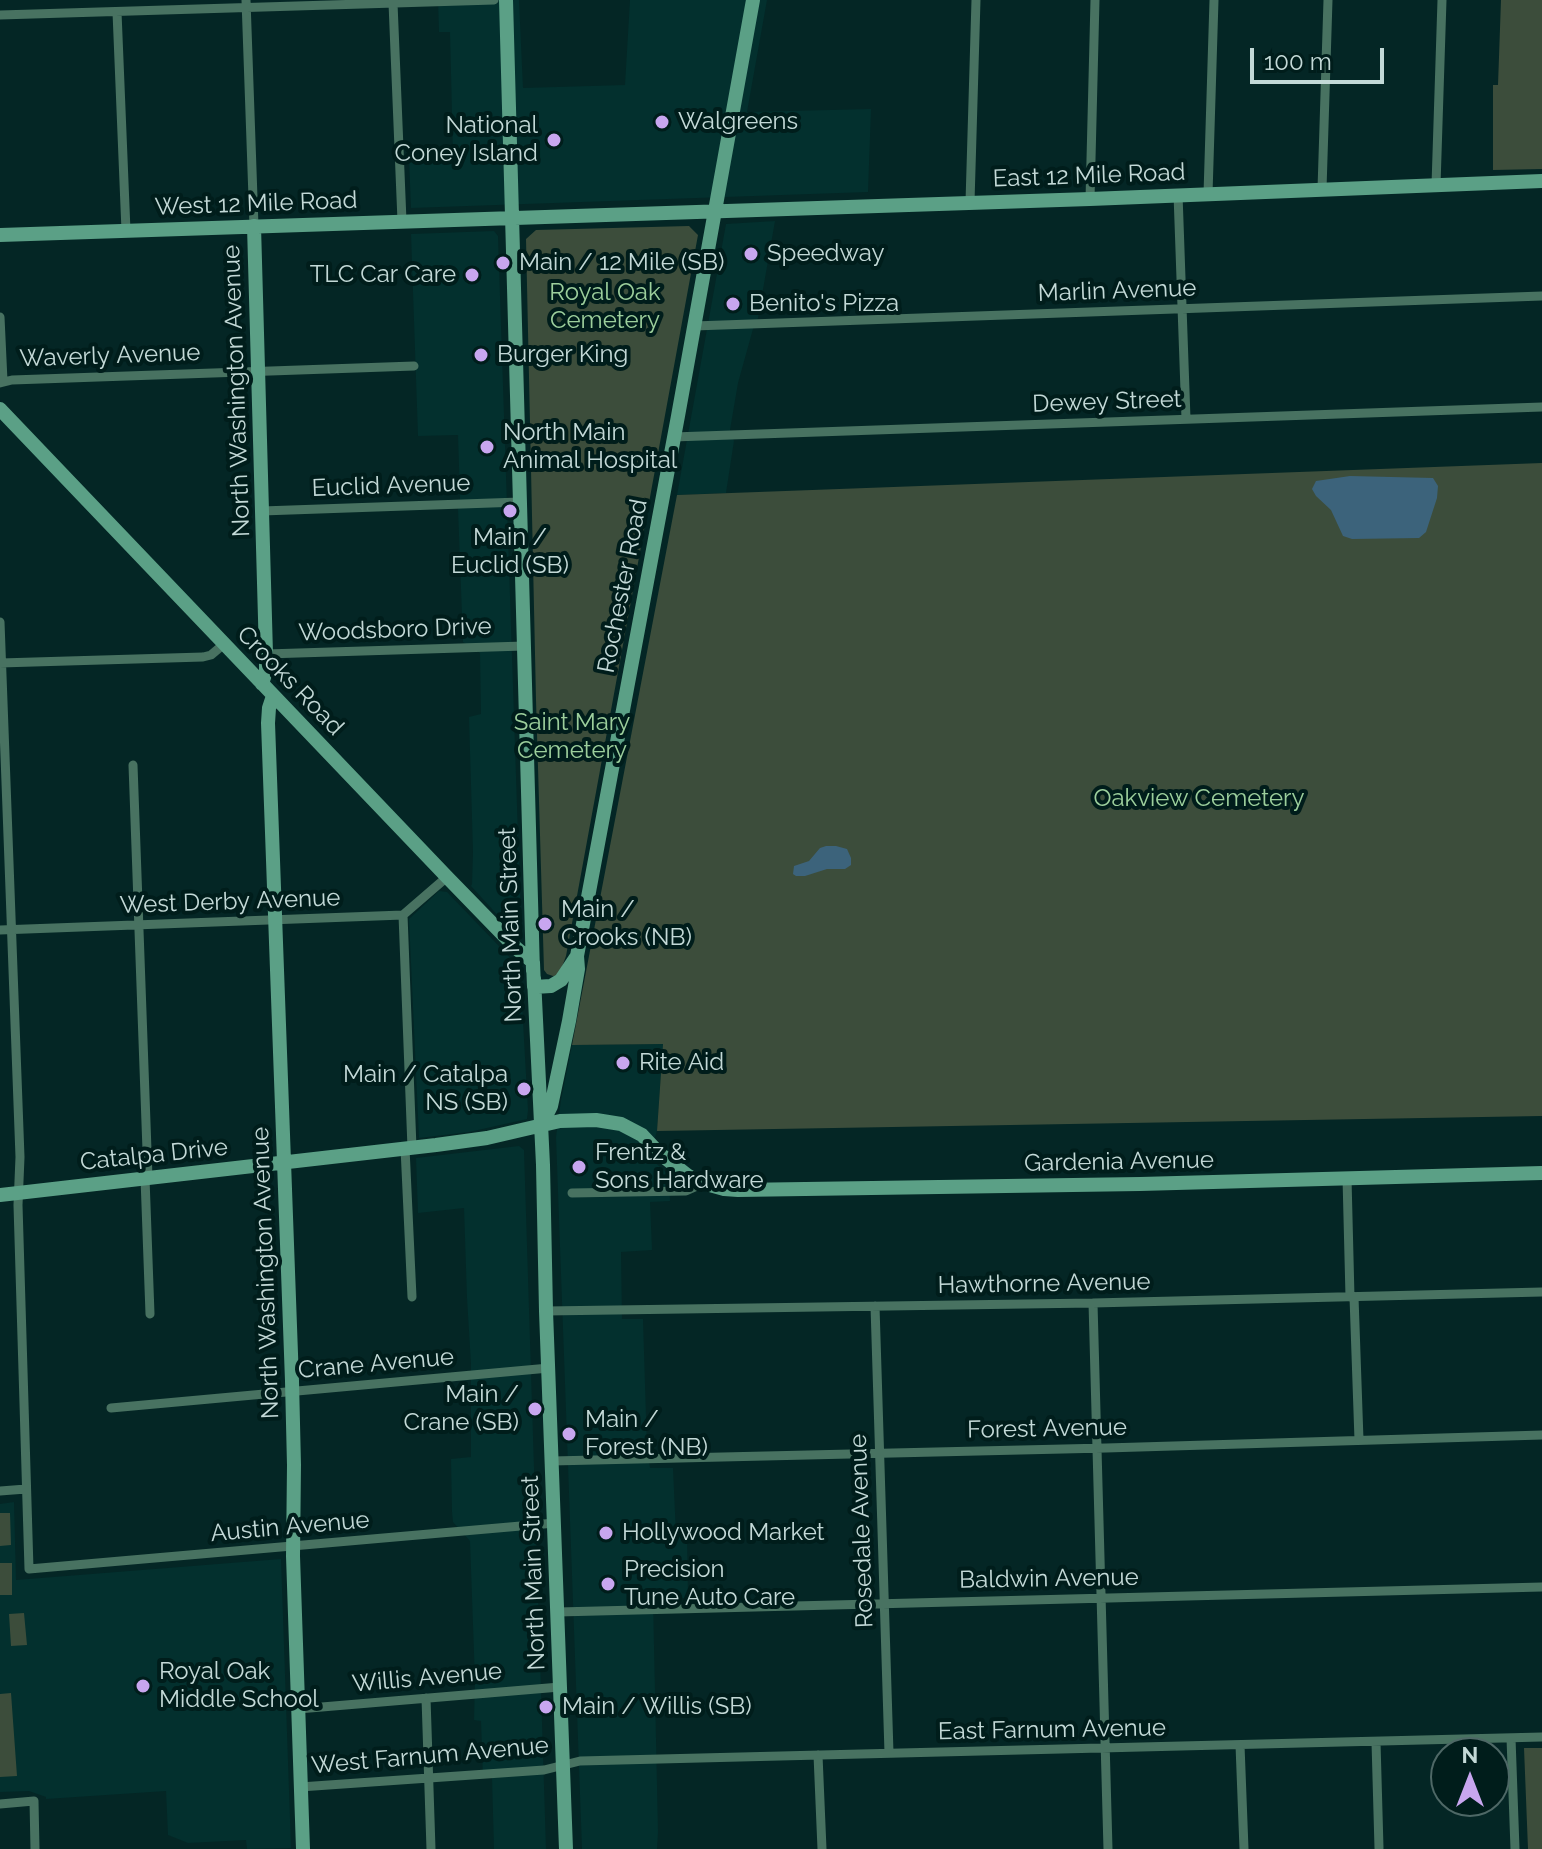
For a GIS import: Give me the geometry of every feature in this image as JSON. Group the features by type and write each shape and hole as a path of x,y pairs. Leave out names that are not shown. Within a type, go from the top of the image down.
{"main road":[{"name":"North Main Street","path":"506,0 533,962"},
{"name":"Rochester Road","path":"541,1126 551,1106 569,1021 578,969 577,956 753,0"},
{"name":"East 12 Mile Road","path":"513,218 1542,181"},
{"name":"West 12 Mile Road","path":"0,235 513,218"},
{"name":"North Washington Avenue","path":"254,226 266,654 262,684"},
{"name":"Crooks Road","path":"2,416 516,948 533,962"},
{"name":"North Washington Avenue","path":"273,696 268,723 292,1391 303,1849"},
{"path":"533,962 534,987 551,986 561,980 577,956"},
{"name":"North Main Street","path":"534,987 566,1849"},
{"name":"Gardenia Avenue","path":"455,1142 570,1120 606,1120 642,1135 659,1153 699,1182 738,1190 1140,1184 1542,1173"},
{"name":"Catalpa Drive","path":"0,1195 455,1142"}],"street":[{"path":"0,15 246,4 494,0"},
{"path":"970,202 976,0"},
{"path":"1090,199 1095,0"},
{"path":"1208,194 1214,0"},
{"path":"1322,189 1328,0"},
{"path":"1436,185 1442,0"},
{"path":"393,3 402,221"},
{"name":"North Washington Avenue","path":"246,4 254,226"},
{"path":"117,12 126,231"},
{"path":"1178,194 1186,419"},
{"name":"Marlin Avenue","path":"694,326 1542,296"},
{"path":"0,317 2,382"},
{"name":"Waverly Avenue","path":"2,382 414,366"},
{"name":"Dewey Street","path":"673,437 1542,407"},
{"name":"Euclid Avenue","path":"262,511 520,502"},
{"path":"0,622 6,930 20,1157 26,1489 0,1491"},
{"path":"1,663 203,657 211,655 224,644"},
{"name":"Woodsboro Drive","path":"266,654 524,646"},
{"path":"133,765 150,1314"},
{"path":"412,1297 403,915 447,877"},
{"name":"West Derby Avenue","path":"6,930 403,915"},
{"path":"1347,1178 1359,1440"},
{"name":"Gardenia Avenue","path":"572,1193 686,1191 699,1182"},
{"name":"Hawthorne Avenue","path":"546,1311 1093,1303 1542,1292"},
{"path":"1093,1303 1108,1849"},
{"name":"Rosedale Avenue","path":"875,1306 889,1753"},
{"name":"Crane Avenue","path":"111,1408 549,1368"},
{"name":"Forest Avenue","path":"552,1461 1542,1435"},
{"name":"Austin Avenue","path":"26,1489 29,1569 555,1523"},
{"name":"Baldwin Avenue","path":"558,1612 1542,1587"},
{"name":"Willis Avenue","path":"298,1709 560,1687"},
{"path":"426,1698 431,1849"},
{"name":"East Farnum Avenue","path":"563,1766 580,1761 1542,1737"},
{"path":"1511,1738 1515,1849"},
{"path":"1376,1742 1379,1848"},
{"path":"1240,1745 1244,1849"},
{"path":"818,1755 822,1849"},
{"name":"West Farnum Avenue","path":"300,1787 563,1766"},
{"path":"0,1804 34,1801 35,1849"}],"shaded area":[{"path":"438,0 519,0 523,88 625,85 630,0 767,0 747,112 871,109 868,192 411,208 409,158 453,156 450,32 439,32"},
{"path":"775,221 758,318 738,383 730,430 734,441 726,493 677,495 726,224"},
{"path":"494,231 498,236 521,926 514,933 471,886 473,852 469,717 481,714 480,653 463,642 458,435 418,436 411,234"},
{"path":"439,891 447,892 520,968 528,1110 527,1119 469,1132 419,1138 409,919"},
{"path":"663,1044 657,1131 649,1157 669,1175 670,1201 650,1202 652,1250 621,1252 622,1319 643,1319 650,1468 673,1468 676,1535 687,1535 688,1598 653,1599 657,1849 582,1849 556,1137 572,1045"},
{"path":"519,1146 524,1150 546,1849 494,1849 492,1778 483,1778 481,1721 474,1720 470,1541 453,1522 452,1512 451,1459 471,1457 471,1364 464,1208 418,1213 416,1158"},
{"name":"Royal Oak Middle School","path":"14,1502 16,1580 281,1559 291,1848 247,1849 246,1840 188,1843 168,1835 166,1791 46,1799 29,1791 0,1792 0,1504"}],"green space":[{"path":"1501,0 1542,0 1542,169 1493,170 1493,85 1498,85"},
{"name":"Royal Oak Cemetery","path":"689,226 698,235 566,956 559,975 553,976 544,970 526,239 536,230"},
{"name":"Oakview Cemetery","path":"1542,463 1542,1116 657,1131 663,1044 572,1045 677,495"},
{"path":"0,1513 10,1513 11,1545 0,1546"},
{"path":"0,1563 12,1563 12,1595 0,1595"},
{"path":"24,1613 27,1645 11,1646 9,1614"},
{"path":"11,1693 17,1776 0,1777 0,1694"},
{"path":"1524,1748 1542,1748 1542,1849 1528,1849"}],"water":[{"path":"1350,476 1433,478 1438,486 1437,498 1426,532 1419,538 1352,539 1343,536 1331,510 1312,489 1316,481"},
{"path":"820,848 847,849 851,865 845,869 827,869 805,876 793,874 794,866 809,861"}],"place":[{"name":"Walgreens","path":"662,122"},
{"name":"National Coney Island","path":"554,140"},
{"name":"Speedway","path":"751,254"},
{"name":"Main / 12 Mile (SB)","path":"503,263"},
{"name":"TLC Car Care","path":"472,275"},
{"name":"Benito's Pizza","path":"733,304"},
{"name":"Burger King","path":"481,355"},
{"name":"North Main Animal Hospital","path":"487,447"},
{"name":"Main / Euclid (SB)","path":"510,511"},
{"name":"Main / Crooks (NB)","path":"545,924"},
{"name":"Rite Aid","path":"623,1063"},
{"name":"Main / Catalpa NS (SB)","path":"524,1089"},
{"name":"Frentz & Sons Hardware","path":"579,1167"},
{"name":"Main / Crane (SB)","path":"535,1409"},
{"name":"Main / Forest (NB)","path":"569,1434"},
{"name":"Hollywood Market","path":"606,1533"},
{"name":"Precision Tune Auto Care","path":"608,1584"},
{"name":"Royal Oak Middle School","path":"143,1686"},
{"name":"Main / Willis (SB)","path":"546,1707"}],"park label":[{"name":"Saint Mary Cemetery","path":"572,737"}]}
